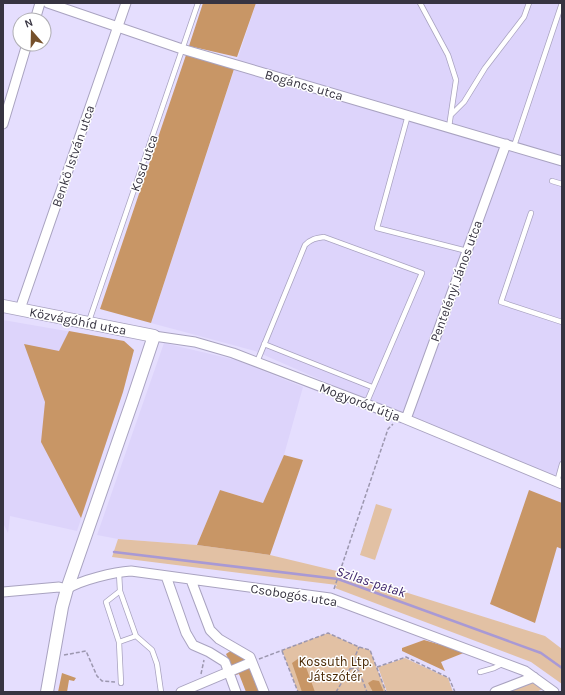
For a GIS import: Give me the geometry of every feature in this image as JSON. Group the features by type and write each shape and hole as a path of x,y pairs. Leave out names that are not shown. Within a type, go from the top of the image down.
{"street":[{"name":"Bogáncs utca","path":"48,3 182,50 562,161"},
{"name":"Benkő István utca","path":"20,309 126,3"},
{"path":"3,124 26,52"},
{"name":"Pentelényi János utca","path":"404,419 467,252 510,145"},
{"name":"Közvágóhíd utca","path":"3,306 154,336"},
{"path":"47,692 66,589 154,336"},
{"name":"Mogyoród útja","path":"154,336 195,342 233,352 404,419 559,483"},
{"name":"Csobogós utca","path":"66,589 75,584 119,572 131,571 330,598 525,671 554,692"},
{"path":"166,576 186,633 194,645 225,662 236,692"},
{"path":"191,580 210,630 220,639 250,657 264,692"},
{"path":"3,592 59,587 66,589"},
{"path":"181,692 252,662"},
{"path":"496,692 534,677"}],"lane":[{"name":"Kosd utca","path":"89,323 198,3"},
{"path":"420,3 448,55 456,80 449,127"},
{"path":"451,115 464,102 485,68 524,17 529,3"},
{"path":"510,145 562,3"},
{"path":"408,115 378,228 467,252"},
{"path":"552,181 562,184"},
{"path":"531,213 501,302 562,322"},
{"path":"257,362 305,245 309,241 324,237 422,273 366,404"},
{"path":"264,344 372,387"},
{"path":"559,483 562,464"},
{"path":"119,572 120,591 136,636 152,650 157,664 161,692"},
{"path":"120,591 106,602 120,642 121,683"},
{"path":"120,642 136,636"},
{"path":"480,672 504,663"}],"path":[{"path":"334,588 388,429 395,422 404,419"},
{"path":"252,662 328,633 359,647 370,650 386,692"},
{"path":"336,692 350,669 359,647"},
{"path":"199,684 205,650"},
{"path":"282,650 298,692"},
{"path":"62,655 86,651 97,676 102,681 121,683"},
{"path":"377,667 406,657 449,678 455,692"},
{"path":"355,659 367,692"},
{"path":"350,669 354,668 359,670"}],"shaded area":[{"path":"203,3 256,3 237,57 189,46"},
{"path":"256,3 562,3 562,486 255,351 151,323"},
{"path":"186,55 234,69 151,323 100,309"},
{"path":"3,320 124,341 134,350 123,392 77,531 10,516 8,533 3,525"},
{"path":"69,331 124,341 134,350 123,392 81,518 41,442 45,402 24,344 59,351"},
{"path":"164,343 236,360 303,387 284,455 263,503 220,490 197,545 118,539 97,535"},
{"path":"284,455 303,460 270,555 197,545 220,490 263,503"},
{"path":"529,490 562,503 562,549 557,547 535,623 490,604"},
{"path":"424,640 466,652 441,662 445,671 402,651 402,648"},
{"path":"232,650 244,657 262,692 246,692 239,674 236,675 226,654"},
{"path":"302,656 315,692 302,692 292,663"},
{"path":"62,673 76,678 74,681 69,680 67,692 58,692"},
{"path":"373,680 379,681 384,692 373,692 368,683"}],"green space":[{"path":"376,504 392,509 375,560 360,555"},
{"path":"118,539 197,545 270,555 341,572 545,636 562,649 562,684 531,662 335,588 337,585 112,557"},
{"name":"Kossuth Ltp. Játszótér","path":"328,633 359,647 370,650 386,692 298,692 282,650"},
{"path":"405,658 448,678 453,692 387,692 378,667"},
{"path":"533,678 545,688 536,692 510,692 508,687"}],"waterway":[{"name":"Szilas-patak","path":"114,552 338,579 541,653 562,668"}]}
